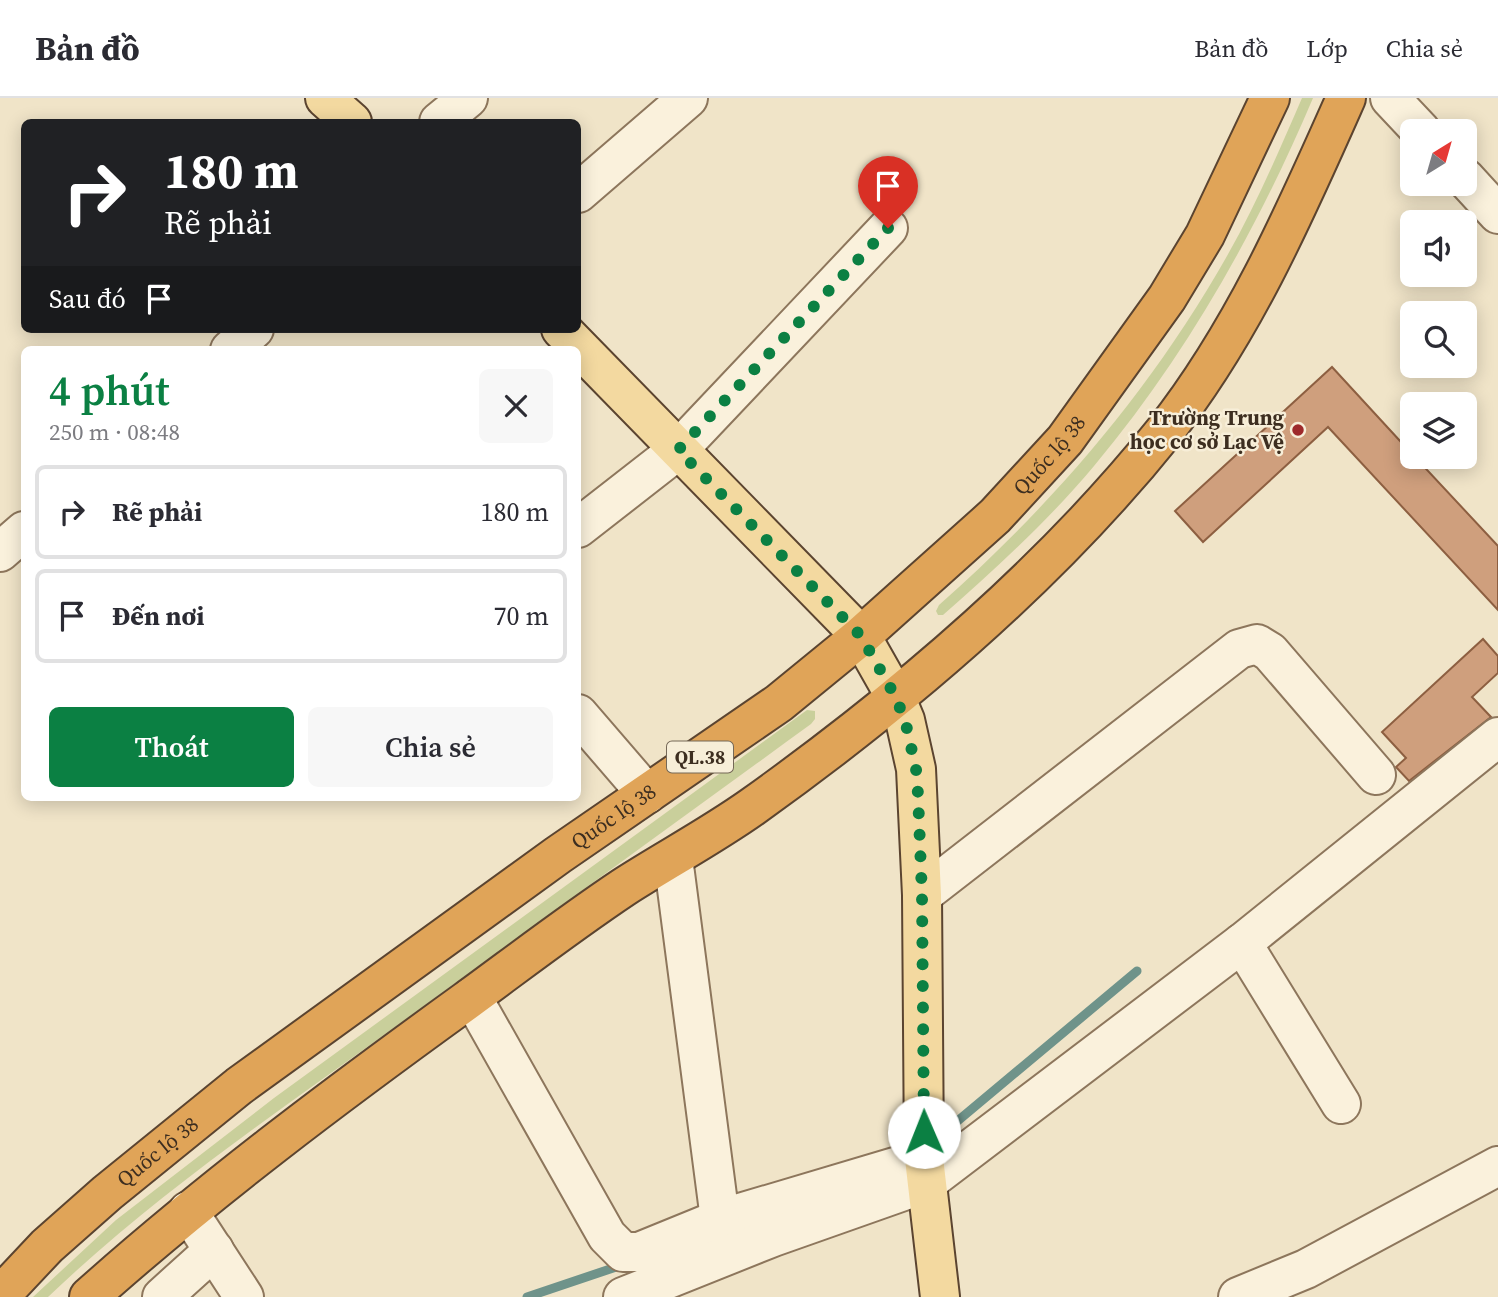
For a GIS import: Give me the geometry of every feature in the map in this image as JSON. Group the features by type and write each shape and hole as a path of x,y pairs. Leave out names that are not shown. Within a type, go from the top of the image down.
{"highway":[{"name":"Quốc lộ 38","path":"0,1296 47,1246 107,1193 230,1093 558,855 779,703 861,636 995,516 1065,440 1108,383 1184,272 1205,235 1270,98"},
{"path":"89,1297 299,1122 624,887 748,809 821,755 895,696 1039,569 1115,490 1167,428 1212,362 1260,282 1292,219 1346,98"}],"main road":[{"path":"325,98 349,119"},
{"path":"565,333 577,346"},
{"path":"581,350 861,636 895,696 905,720 916,769 922,895 925,1170 940,1297"}],"street":[{"path":"443,119 468,98"},
{"path":"581,190 688,98"},
{"path":"1390,98 1410,119"},
{"path":"1477,191 1498,214"},
{"path":"581,526 678,450 888,228"},
{"path":"235,346 249,333"},
{"path":"0,552 21,534"},
{"path":"922,895 1239,649 1257,644 1270,652 1376,775"},
{"path":"581,717 647,794"},
{"path":"632,1295 925,1170 1242,943 1498,737"},
{"path":"673,858 720,1219"},
{"path":"1242,943 1341,1104"},
{"path":"472,997 607,1236 623,1252 639,1252 720,1219 925,1170"},
{"path":"1238,1297 1306,1269 1498,1166"},
{"path":"188,1212 244,1297"},
{"path":"162,1297 214,1250"}],"green space":[{"path":"1302,98 1313,98 1268,196 1217,290 1159,381 1128,424 1059,505 983,579 943,615 938,615 936,611 939,605 1061,485 1133,398 1166,353 1238,237"},
{"path":"807,710 815,711 815,719 811,724 181,1183 91,1257 48,1297 33,1297 116,1220 274,1098"}],"building":[{"path":"1332,367 1400,441 1400,469 1426,469 1498,546 1498,610 1328,427 1203,542 1175,511"},
{"path":"1483,639 1498,656 1498,673 1472,697 1491,717 1409,781 1396,767 1406,758 1382,732"}],"waterway":[{"path":"948,1129 1137,971"},
{"path":"527,1297 625,1264"}],"place":[{"name":"Trường Trung học cơ sở Lạc Vệ","path":"1298,430"}],"route":[{"path":"888,228 678,450 861,636 895,696 905,720 916,769 918,794 922,895 924,1132"}]}
